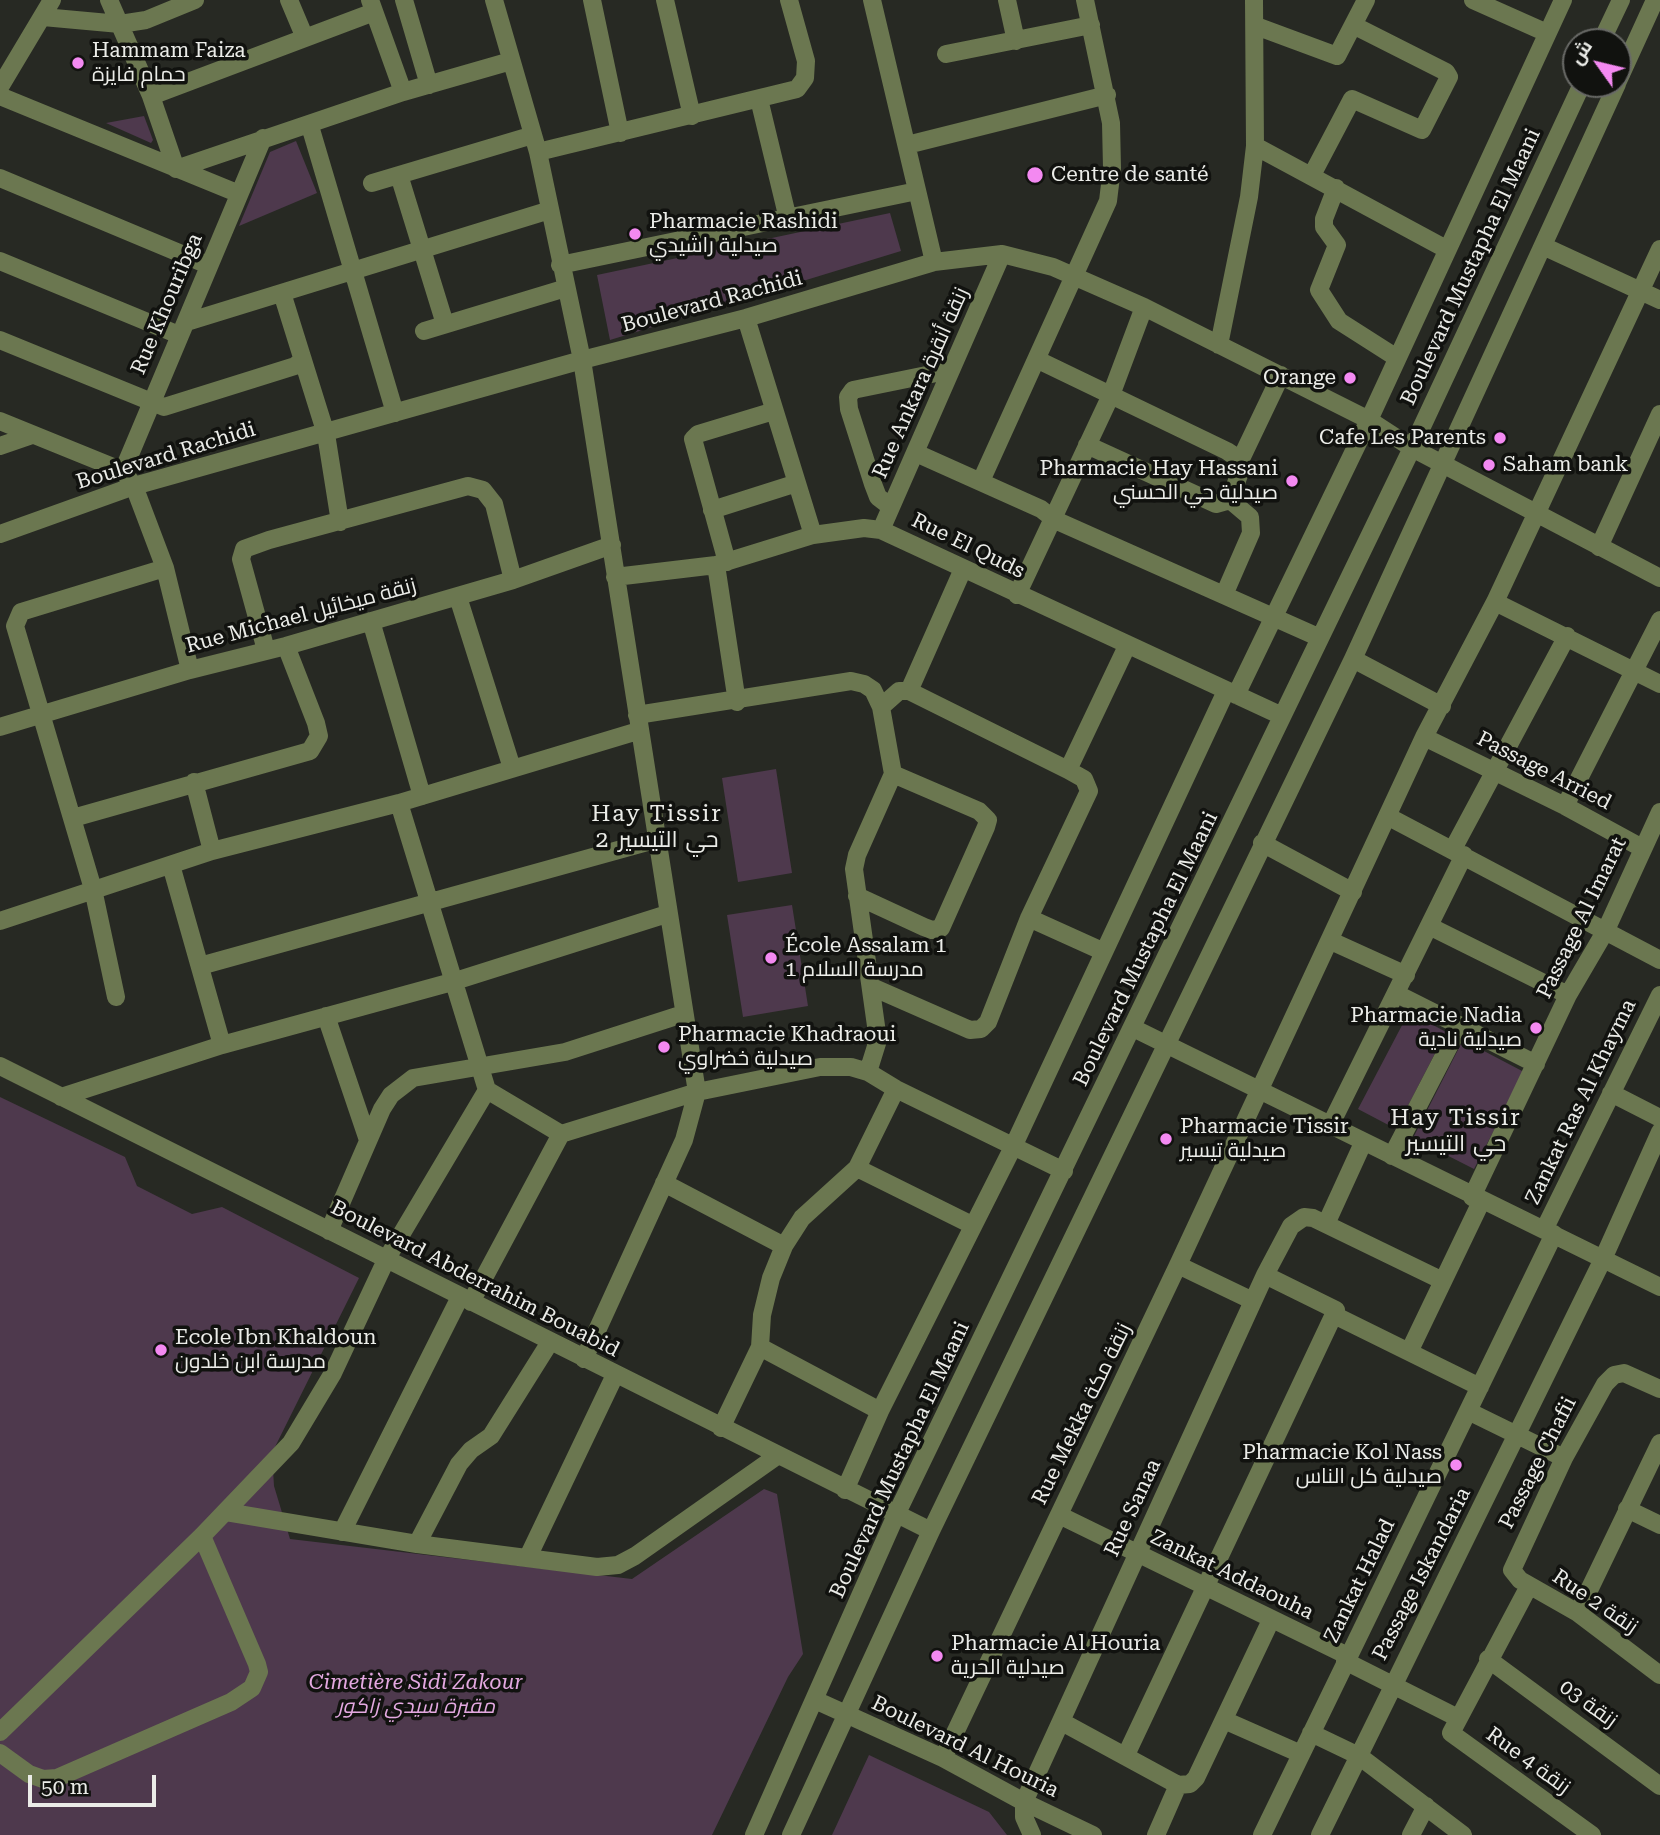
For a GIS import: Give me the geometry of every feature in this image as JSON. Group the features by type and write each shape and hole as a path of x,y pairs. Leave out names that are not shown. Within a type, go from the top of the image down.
{"street":[{"path":"0,87 52,0"},
{"path":"109,0 151,96 176,169"},
{"path":"43,17 120,24 146,20 195,0"},
{"path":"289,0 305,38"},
{"path":"404,0 429,85"},
{"path":"494,0 538,152 582,360 697,1092 688,1128 584,1359"},
{"path":"592,0 620,133"},
{"path":"665,0 692,116"},
{"path":"538,152 797,89 805,78 806,61 789,0"},
{"path":"872,0 934,262"},
{"path":"1007,0 1016,41"},
{"path":"981,481 1108,201 1111,182 1111,123 1085,0"},
{"path":"1219,345 1249,197 1255,146 1254,0"},
{"path":"1256,26 1335,57 1366,0"},
{"path":"1473,0 1547,33"},
{"path":"845,1490 880,1411 1013,1147 1102,951 1231,693 1274,617 1369,420 1563,0"},
{"path":"1608,28 1621,0"},
{"path":"1632,50 1655,0"},
{"path":"151,96 305,38 372,6 403,92"},
{"path":"1312,175 1352,99 1422,130 1449,77 1446,72 1353,25"},
{"path":"946,54 1091,26"},
{"path":"176,169 263,138 310,126 403,92 511,61"},
{"path":"907,145 1107,95"},
{"path":"0,96 237,193"},
{"name":"Boulevard Mustapha El Maani","path":"754,1835 896,1515 1065,1171 1318,637 1412,448 1575,98"},
{"path":"791,1835 931,1531 1353,659 1610,98"},
{"path":"759,99 788,219"},
{"path":"310,126 395,413"},
{"path":"372,183 533,135"},
{"name":"Rue Khouribga","path":"123,471 237,193 263,138"},
{"path":"1255,146 1446,249"},
{"path":"399,175 445,324"},
{"path":"0,178 208,265"},
{"path":"1336,188 1324,219 1324,226 1337,245 1319,290 1339,321 1397,358"},
{"path":"560,265 917,191"},
{"path":"0,261 183,328 351,270 550,210"},
{"path":"1543,246 1660,300"},
{"name":"Rue Mekka زنقة مكة","path":"943,1758 1331,941 1424,737 1494,602 1660,249"},
{"name":"Boulevard Rachidi","path":"0,534 134,486 582,360 746,318 934,262 1002,254 1022,257 1076,276 1144,307 1369,420 1412,448 1599,547 1658,572"},
{"name":"Rue Ankara زنقة أنقرة","path":"881,530 1002,254"},
{"path":"424,331 566,289"},
{"path":"282,293 326,434 341,522"},
{"path":"1017,595 1055,520 1111,395 1144,307"},
{"path":"746,318 813,535"},
{"path":"0,340 164,407 295,366 303,360"},
{"path":"1038,360 1227,451 1239,463"},
{"path":"891,507 878,497 849,409 848,397 853,390 951,370"},
{"path":"1230,500 1240,471 1239,463 1281,375"},
{"path":"737,702 721,564 712,510 694,439 698,434 774,411"},
{"path":"1599,547 1660,414"},
{"path":"0,421 123,471 134,486 165,568 190,670"},
{"path":"0,446 32,435"},
{"path":"1087,444 1216,504 1230,500"},
{"path":"916,453 1041,509 1055,520 1318,637"},
{"path":"712,510 797,483"},
{"path":"266,650 245,580 242,554 244,549 261,542 341,522 456,487 484,490 494,504 513,580"},
{"path":"1224,595 1251,533 1250,517 1230,500"},
{"name":"Rue El Quds","path":"615,577 721,564 813,535 864,528 881,530 1282,716"},
{"name":"Rue Michael زنقة ميخائيل","path":"0,727 41,717 190,670 458,597 612,545"},
{"path":"116,997 93,890 17,637 16,619 21,612 165,568"},
{"path":"909,691 963,569"},
{"path":"458,597 512,768"},
{"path":"1494,602 1660,684"},
{"path":"1565,806 1660,620"},
{"path":"371,621 422,796"},
{"path":"1330,1126 1431,927 1458,852 1496,772 1567,636"},
{"path":"73,818 310,751 317,744 316,723 286,646"},
{"path":"1068,770 1127,646"},
{"path":"1353,659 1442,706"},
{"path":"0,921 212,851 422,796 512,768 638,723 851,681 864,684 873,691 881,707 893,774 857,855 857,896 878,1040 868,1072"},
{"path":"872,987 963,1027 981,1029 988,1023 1029,918 1089,791 1084,779 1068,770 909,691 899,691 881,707"},
{"name":"Passage Arried","path":"1424,737 1649,847"},
{"path":"857,896 924,927 933,930 941,928 986,828 988,820 979,811 893,774"},
{"path":"194,782 212,851"},
{"path":"0,1732 274,1463 308,1418 333,1373 386,1260 487,1090 399,803"},
{"name":"Passage Al Imarat","path":"1409,1352 1443,1281 1536,1064 1569,995 1649,847 1660,812"},
{"path":"1389,817 1660,960"},
{"path":"200,966 658,839"},
{"path":"1262,843 1353,892"},
{"path":"171,865 222,1045"},
{"path":"61,1097 222,1045 452,982 667,914"},
{"path":"1029,918 1102,951"},
{"path":"1431,927 1569,995"},
{"path":"1331,941 1406,975"},
{"path":"1397,994 1536,1064"},
{"name":"Zankat Ras Al Khayma","path":"1549,1232 1611,1093 1660,995"},
{"path":"329,1231 382,1109 402,1084 413,1077 482,1068 565,1052 683,1014"},
{"path":"326,1016 368,1140"},
{"path":"1392,1156 1461,1025"},
{"path":"1133,1028 1660,1287"},
{"name":"Boulevard Abderrahim Bouabid","path":"0,1066 931,1531"},
{"path":"342,1532 466,1300 561,1135 697,1092 820,1067 851,1067 868,1072 896,1089 1065,1171"},
{"path":"721,1428 760,1347 762,1315 771,1278 784,1246 802,1219 857,1168 896,1089"},
{"path":"487,1090 561,1135"},
{"path":"1611,1093 1660,1118"},
{"name":"Passage Iskandaria","path":"1320,1835 1603,1259 1660,1132"},
{"path":"1363,1143 1319,1221 1443,1281"},
{"path":"857,1168 972,1225"},
{"path":"664,1183 784,1246"},
{"name":"Rue Sanaa","path":"1024,1802 1265,1275 1291,1226 1304,1217 1319,1221"},
{"name":"Zankat Halad","path":"1262,1835 1480,1387 1549,1232"},
{"path":"1178,1265 1253,1301"},
{"path":"1265,1275 1480,1387"},
{"path":"1126,1755 1335,1312"},
{"path":"417,1544 459,1464 471,1450 491,1436 550,1342"},
{"path":"760,1347 880,1411"},
{"name":"Passage Chafii","path":"1513,1564 1564,1458 1605,1384 1614,1375 1624,1373 1660,1389"},
{"path":"528,1557 615,1375"},
{"path":"1468,1411 1564,1458"},
{"path":"1578,1613 1660,1443"},
{"path":"226,1512 417,1544 597,1567 618,1565 777,1456"},
{"path":"1627,1509 1660,1525"},
{"name":"Zankat Addaouha","path":"1059,1515 1347,1659 1458,1718"},
{"path":"0,1753 29,1774 43,1779 57,1778 232,1702 252,1688 259,1672 257,1664 202,1536"},
{"name":"Rue 2 زنقة","path":"1513,1564 1514,1576 1578,1613 1660,1675"},
{"path":"1458,1718 1529,1586"},
{"path":"1062,1722 1178,1785 1190,1784 1196,1778 1270,1620"},
{"name":"زنقة 03","path":"1489,1659 1660,1786"},
{"name":"Boulevard Al Houria","path":"815,1700 943,1758 1024,1802 1093,1835"},
{"name":"Rue 4 زنقة","path":"1458,1718 1451,1732 1592,1835"},
{"path":"1224,1720 1301,1755"},
{"path":"1311,1733 1359,1756 1462,1835"},
{"path":"1156,1835 1178,1785"},
{"path":"1024,1802 1024,1817 1032,1835"},
{"path":"1411,1835 1426,1807"}],"green space":[{"path":"144,116 153,140 151,143 106,123"},
{"path":"296,141 317,193 239,226 270,152"},
{"path":"890,213 901,251 610,340 597,275"},
{"path":"776,769 792,873 738,882 722,778"},
{"path":"792,905 808,1006 743,1017 727,915"},
{"path":"1409,1012 1446,1032 1396,1129 1358,1109"},
{"path":"1463,1040 1524,1072 1474,1169 1413,1138"},
{"name":"Cimetière Sidi Zakour مقبرة سيدي زاكور","path":"0,1097 125,1157 137,1186 192,1214 222,1207 359,1278 272,1453 274,1486 290,1539 632,1579 764,1489 777,1494 803,1654 788,1677 712,1835 0,1835"},
{"path":"869,1755 989,1812 1007,1835 832,1835"}],"place":[{"name":"Hammam Faiza حمام فايزة","path":"78,63"},
{"name":"Centre de santé","path":"1035,175"},
{"name":"Pharmacie Rashidi صيدلية راشيدي","path":"635,234"},
{"name":"Orange","path":"1350,378"},
{"name":"Cafe Les Parents","path":"1500,438"},
{"name":"Saham bank","path":"1489,465"},
{"name":"Pharmacie Hay Hassani صيدلية حي الحسني","path":"1292,481"},
{"name":"École Assalam 1 مدرسة السلام 1","path":"771,958"},
{"name":"Pharmacie Nadia صيدلية نادية","path":"1536,1028"},
{"name":"Pharmacie Khadraoui صيدلية خضراوي","path":"664,1047"},
{"name":"Pharmacie Tissir صيدلية تيسير","path":"1166,1139"},
{"name":"Ecole Ibn Khaldoun مدرسة ابن خلدون","path":"161,1350"},
{"name":"Pharmacie Kol Nass صيدلية كل الناس","path":"1456,1465"},
{"name":"Pharmacie Al Houria صيدلية الحرية","path":"937,1656"}],"district":[{"name":"Hay Tissir 2 حي التيسير","path":"657,827"},
{"name":"Hay Tissir حي التيسير","path":"1456,1131"}]}
